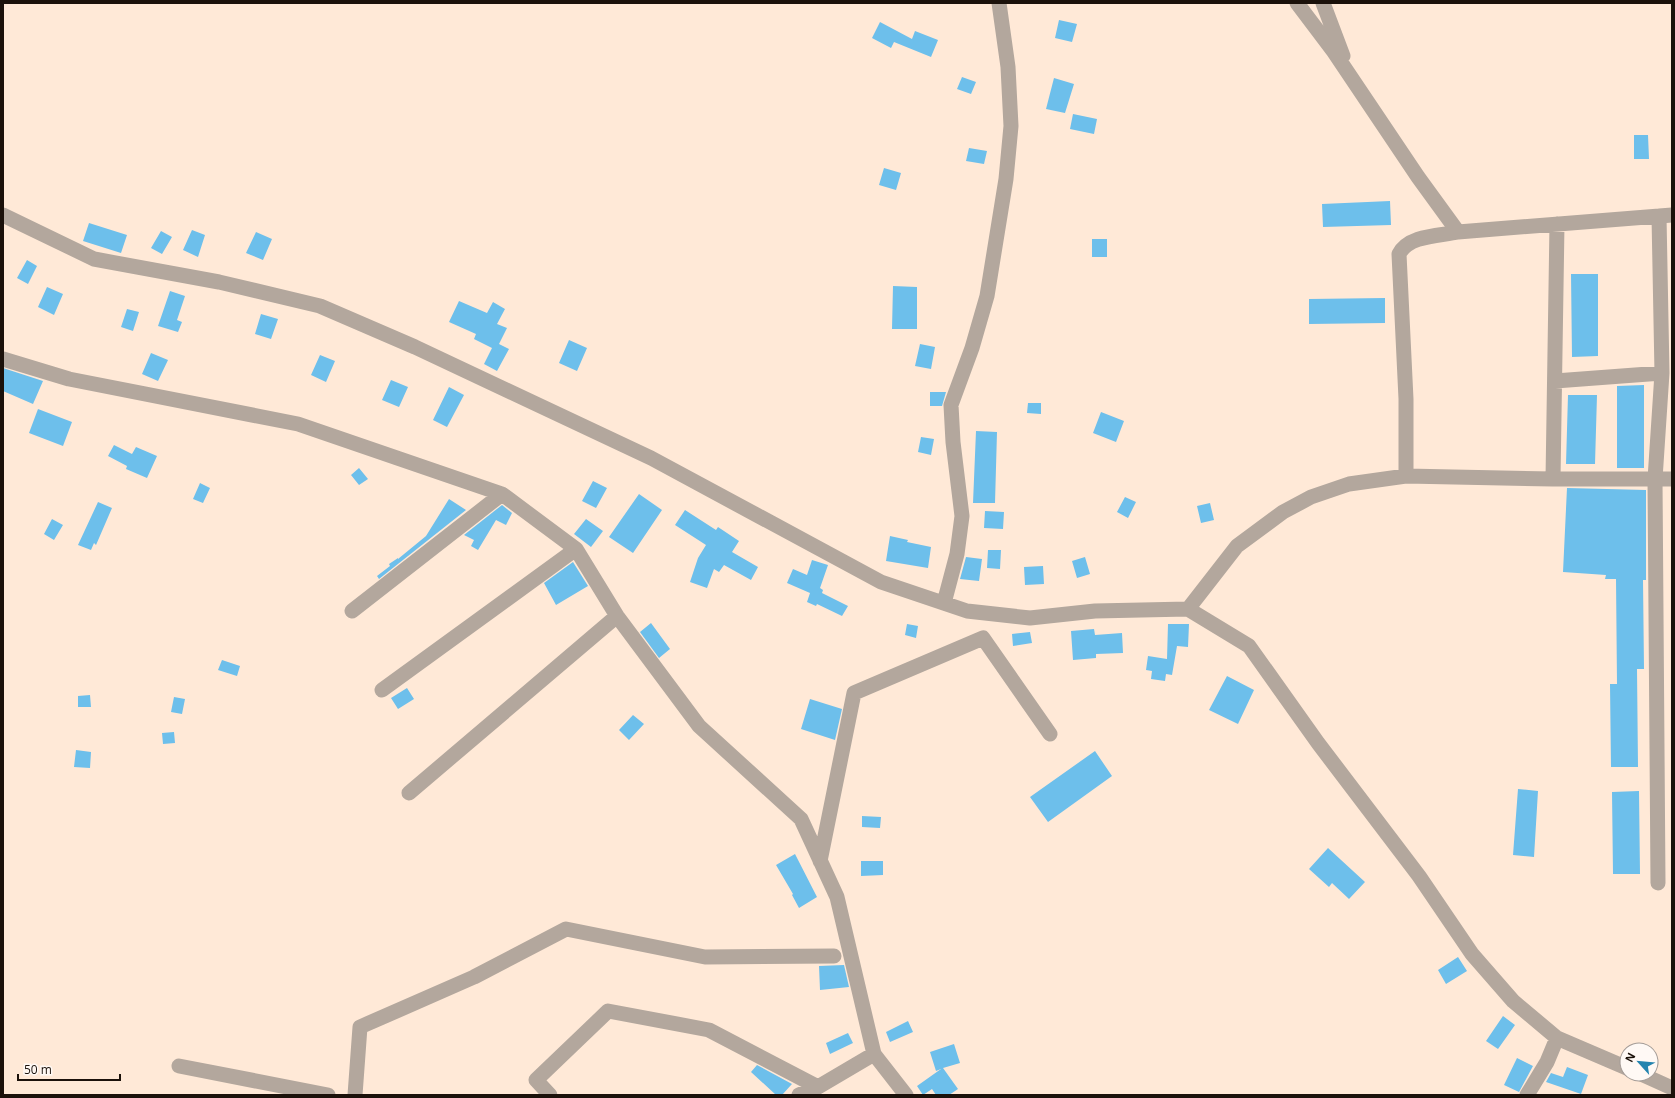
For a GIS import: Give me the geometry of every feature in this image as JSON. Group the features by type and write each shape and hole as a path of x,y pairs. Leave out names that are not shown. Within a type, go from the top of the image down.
{"street":[{"path":"944,603 957,554 962,516 953,442 951,405 972,348 987,296 1005,187 1011,126 1008,67 998,3"},
{"path":"1297,3 1334,52 1458,232"},
{"path":"1323,3 1352,79"},
{"path":"3,215 94,259 219,282 320,306 415,347 651,458 881,582 967,611 1030,618 1095,611 1188,609 1249,646 1318,743 1419,876 1472,954 1513,1001 1557,1038 1619,1065"},
{"path":"1406,476 1406,399 1399,254 1402,248 1411,241 1458,232 1666,216 1662,373 1655,479 1658,883"},
{"path":"1553,479 1557,224"},
{"path":"3,359 69,379 298,424 502,494 576,549 617,616 699,726 801,820 837,897 874,1054 906,1095"},
{"path":"1555,381 1662,373"},
{"path":"1188,609 1237,546 1283,512 1311,497 1349,484 1406,476 1553,479 1672,479"},
{"path":"352,611 502,494"},
{"path":"382,690 576,549"},
{"path":"409,793 617,616"},
{"path":"820,861 854,693 983,638 1050,734"},
{"path":"355,1095 360,1027 474,977 566,929 705,957 834,956"},
{"path":"550,1095 536,1080 608,1011 709,1030 818,1087"},
{"path":"1527,1095 1547,1062 1557,1038"},
{"path":"799,1095 818,1087 874,1054"},
{"path":"179,1066 328,1095"},
{"path":"1656,1082 1670,1090"}],"building":[{"path":"1059,20 1077,24 1072,42 1055,38"},
{"path":"880,22 912,39 915,31 938,40 931,57 894,42 891,48 872,38"},
{"path":"962,77 976,82 971,94 957,89"},
{"path":"1054,78 1074,84 1065,113 1046,109"},
{"path":"1073,114 1097,119 1094,134 1070,129"},
{"path":"1634,135 1648,135 1649,159 1634,159"},
{"path":"969,148 987,151 984,164 966,161"},
{"path":"884,168 901,173 896,190 879,185"},
{"path":"1390,201 1391,225 1323,227 1322,204"},
{"path":"89,223 127,235 121,253 83,241"},
{"path":"192,230 205,235 198,257 183,250"},
{"path":"161,231 172,237 162,254 151,248"},
{"path":"256,232 272,239 263,260 246,253"},
{"path":"1092,239 1107,239 1107,257 1092,257"},
{"path":"27,260 37,266 28,284 17,278"},
{"path":"1571,274 1598,274 1598,356 1572,357"},
{"path":"893,286 917,287 917,329 892,329"},
{"path":"47,287 63,294 54,315 38,307"},
{"path":"170,291 185,296 177,320 182,322 178,332 158,326"},
{"path":"1385,298 1385,323 1309,324 1309,299"},
{"path":"459,301 487,313 493,302 505,309 497,324 507,328 499,344 509,349 497,371 484,364 492,348 474,339 476,334 449,322"},
{"path":"127,309 139,312 133,331 121,327"},
{"path":"261,314 278,319 271,339 255,334"},
{"path":"569,340 587,348 577,371 559,363"},
{"path":"920,344 935,347 931,369 915,366"},
{"path":"151,353 168,360 158,381 142,374"},
{"path":"320,355 335,361 326,382 311,375"},
{"path":"3,368 43,381 33,404 3,391"},
{"path":"391,380 408,387 399,407 382,400"},
{"path":"1644,385 1644,468 1617,468 1617,386"},
{"path":"449,387 464,395 447,427 433,420"},
{"path":"930,392 946,392 942,406 930,406"},
{"path":"1568,395 1597,395 1595,464 1566,464"},
{"path":"1028,403 1041,403 1041,414 1027,413"},
{"path":"38,409 72,422 63,446 29,433"},
{"path":"1101,412 1124,421 1116,442 1093,433"},
{"path":"976,431 997,432 995,503 973,503"},
{"path":"921,437 934,439 931,455 918,452"},
{"path":"114,445 132,454 136,447 157,456 147,478 126,469 127,466 108,456"},
{"path":"359,468 368,479 359,485 351,475"},
{"path":"593,481 607,488 596,508 582,501"},
{"path":"200,483 210,488 203,503 193,499"},
{"path":"1567,488 1646,490 1646,580 1643,580 1644,669 1637,669 1638,767 1611,767 1610,684 1617,684 1616,579 1605,579 1606,575 1563,572"},
{"path":"639,494 662,510 633,553 609,537"},
{"path":"1125,497 1136,502 1128,518 1117,512"},
{"path":"449,499 466,510 379,579 377,576 390,566 389,564 398,559 426,536"},
{"path":"98,502 112,508 96,545 94,543 91,550 78,545"},
{"path":"1210,503 1214,520 1201,523 1197,506"},
{"path":"502,505 512,513 506,525 496,520 478,550 471,546 474,540 464,535"},
{"path":"685,510 716,530 718,527 739,541 732,552 758,567 751,580 724,565 719,572 714,569 707,588 690,582 698,558 706,545 675,525"},
{"path":"985,511 1004,512 1003,529 984,528"},
{"path":"52,519 63,525 54,540 44,534"},
{"path":"586,519 603,531 591,547 574,534"},
{"path":"890,536 908,540 907,542 931,547 928,568 886,561"},
{"path":"988,550 1001,550 1000,569 987,568"},
{"path":"966,557 982,559 979,581 960,579"},
{"path":"1085,557 1090,574 1077,578 1072,561"},
{"path":"812,560 828,565 820,588 823,590 822,593 848,606 842,616 817,604 816,606 807,602 810,593 787,583 793,569 807,575"},
{"path":"573,562 588,586 556,605 544,583"},
{"path":"1043,566 1044,584 1025,585 1024,567"},
{"path":"651,623 670,649 659,658 640,632"},
{"path":"907,624 918,626 916,638 905,635"},
{"path":"1168,624 1189,624 1188,647 1177,646 1172,675 1166,674 1165,681 1151,679 1152,671 1146,670 1148,656 1167,659"},
{"path":"1094,629 1095,635 1122,633 1123,653 1096,654 1096,658 1073,660 1071,631"},
{"path":"1030,632 1032,643 1013,646 1012,634"},
{"path":"222,660 240,666 237,676 218,670"},
{"path":"1227,676 1254,690 1238,724 1209,710"},
{"path":"407,688 414,699 398,709 391,698"},
{"path":"90,695 91,707 78,707 78,696"},
{"path":"174,697 185,699 182,714 171,712"},
{"path":"810,699 842,709 835,740 801,729"},
{"path":"633,715 644,724 629,740 619,730"},
{"path":"174,732 175,743 163,744 162,733"},
{"path":"76,750 91,752 90,768 74,767"},
{"path":"1095,751 1112,776 1048,822 1030,797"},
{"path":"1518,789 1538,791 1534,857 1513,855"},
{"path":"1639,791 1640,874 1613,874 1612,792"},
{"path":"862,816 881,817 880,828 862,827"},
{"path":"1328,848 1365,882 1349,899 1332,883 1329,887 1309,869"},
{"path":"795,854 817,897 799,908 792,895 793,894 776,865"},
{"path":"861,861 883,861 883,875 861,876"},
{"path":"1458,957 1467,971 1446,984 1438,970"},
{"path":"844,965 849,987 820,990 819,966"},
{"path":"1503,1016 1515,1025 1498,1049 1486,1041"},
{"path":"908,1021 913,1032 890,1042 886,1032"},
{"path":"848,1033 853,1043 830,1054 826,1043"},
{"path":"954,1044 960,1063 943,1068 958,1089 949,1095 936,1095 932,1089 923,1095 917,1086 941,1069 936,1071 930,1052"},
{"path":"1517,1058 1533,1066 1519,1092 1504,1085"},
{"path":"757,1065 792,1084 782,1095 776,1095 751,1072"},
{"path":"1567,1067 1588,1075 1581,1094 1546,1082 1551,1073 1563,1077"}]}
